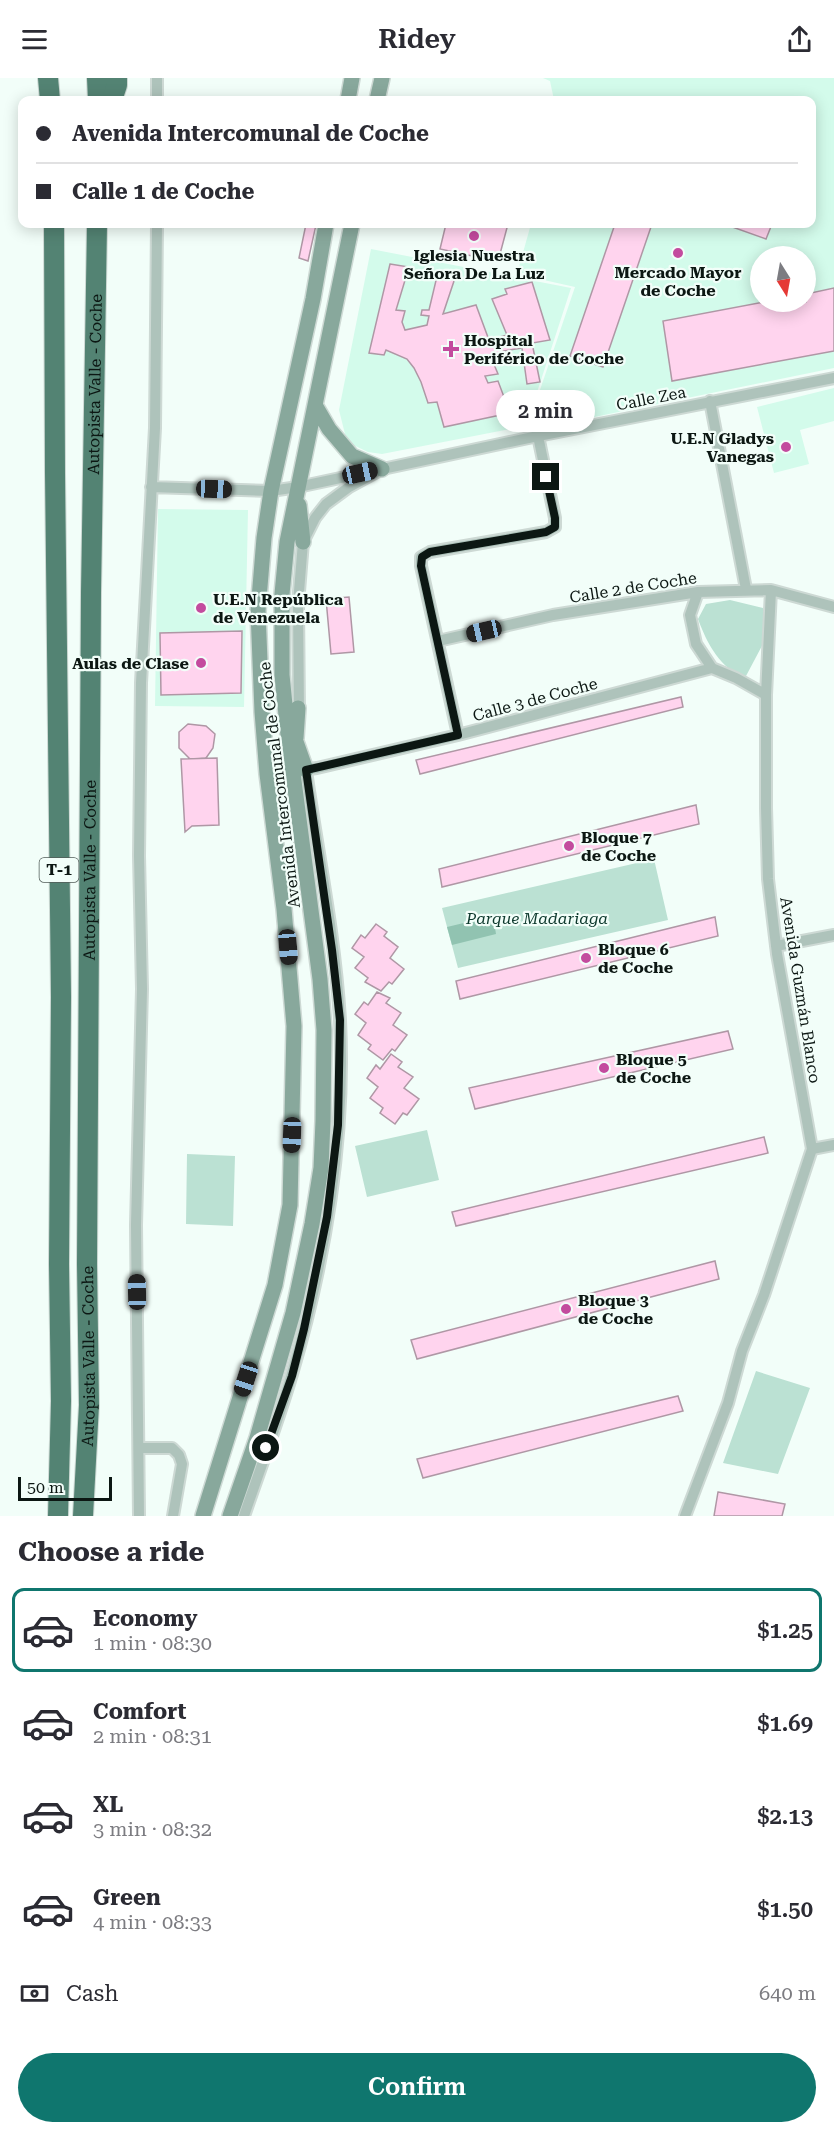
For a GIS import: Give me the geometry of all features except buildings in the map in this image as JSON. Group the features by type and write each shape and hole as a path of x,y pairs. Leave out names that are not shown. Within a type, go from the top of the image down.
{"highway":[{"path":"48,78 50,96"},
{"path":"55,96 56,78"},
{"path":"97,78 98,96"},
{"path":"113,96 117,78"},
{"name":"Autopista Valle - Coche","path":"54,228 61,997 59,1264 61,1401 58,1516"},
{"name":"Autopista Valle - Coche","path":"83,1516 89,1405 87,1264 91,592 98,228"}],"main road":[{"path":"349,96 352,78"},
{"path":"378,96 382,78"},
{"name":"Avenida Intercomunal de Coche","path":"203,1516 275,1285 290,1205 294,1026 284,909 267,774 260,689 258,611 264,538 271,491 313,299 325,228"},
{"name":"Avenida Intercomunal de Coche","path":"230,1516 258,1438 281,1357 312,1224 321,1168 324,1030 292,709 282,675 282,594 287,542 351,228"},
{"path":"315,405 329,429 352,456 382,469"},
{"path":"298,487 303,542"},
{"path":"292,709 299,770"}],"street":[{"path":"157,78 157,96"},
{"path":"139,1516 136,1225 142,989 139,856 141,695 155,428 157,228"},
{"name":"Calle Zea","path":"271,491 710,401 834,378"},
{"path":"710,401 746,590"},
{"path":"458,735 421,566 422,557 430,552 546,532 555,527 538,436"},
{"path":"303,542 315,518 326,504 349,487 382,469"},
{"path":"151,487 271,491"},
{"name":"Avenida Intercomunal de Coche","path":"292,709 303,542"},
{"name":"Calle 2 de Coche","path":"438,641 553,615 698,592 771,590 834,607"},
{"name":"Avenida Guzmán Blanco","path":"685,1516 728,1404 742,1352 764,1295 812,1149 776,946 768,879 765,808 766,695 771,590"},
{"path":"698,592 690,615 696,644 712,668 766,695"},
{"name":"Calle 3 de Coche","path":"267,774 299,770 458,735 712,668"},
{"name":"Avenida Intercomunal de Coche","path":"244,1516 292,1376 304,1329 327,1217 338,1125 340,1020 332,950 299,770"},
{"path":"776,946 834,935"},
{"path":"812,1149 834,1145"},
{"path":"138,1448 172,1448 179,1455 182,1464 173,1516"}],"shaded area":[{"name":"Mercado Mayor de Coche","path":"543,78 834,78 834,368 526,431 575,287 517,274 530,228 816,228 816,96 553,96 550,81"},
{"name":"Hospital Periférico de Coche","path":"371,249 571,288 526,426 382,454 368,452 347,442 339,410"},
{"name":"U.E.N Gladys Vanegas","path":"834,388 834,421 800,430 809,464 774,473 757,407"},
{"name":"U.E.N República de Venezuela","path":"158,509 248,510 244,707 155,706"},
{"path":"493,916 496,934 452,945 447,927"}],"green space":[{"path":"730,600 763,608 765,640 746,676 737,673 722,662 710,646 698,619 706,604"},
{"name":"Parque Madariaga","path":"654,859 668,920 458,968 442,908"},
{"path":"427,1130 439,1180 367,1197 355,1146"},
{"path":"187,1154 235,1156 233,1226 186,1224"},
{"path":"756,1371 810,1388 778,1474 723,1463"}],"place":[{"name":"Iglesia Nuestra Señora De La Luz","path":"474,236"},
{"name":"Mercado Mayor de Coche","path":"678,253"},
{"name":"Hospital Periférico de Coche","path":"451,349"},
{"name":"U.E.N Gladys Vanegas","path":"786,447"},
{"name":"U.E.N República de Venezuela","path":"201,608"},
{"name":"Aulas de Clase","path":"201,663"},
{"name":"Bloque 7 de Coche","path":"569,846"},
{"name":"Bloque 6 de Coche","path":"586,958"},
{"name":"Bloque 5 de Coche","path":"604,1068"},
{"name":"Bloque 3 de Coche","path":"566,1309"}],"route":[{"path":"266,1448 292,1376 320,1261 338,1125 340,1020 306,770 458,735 421,566 422,557 430,552 546,532 555,527 546,477"}]}
